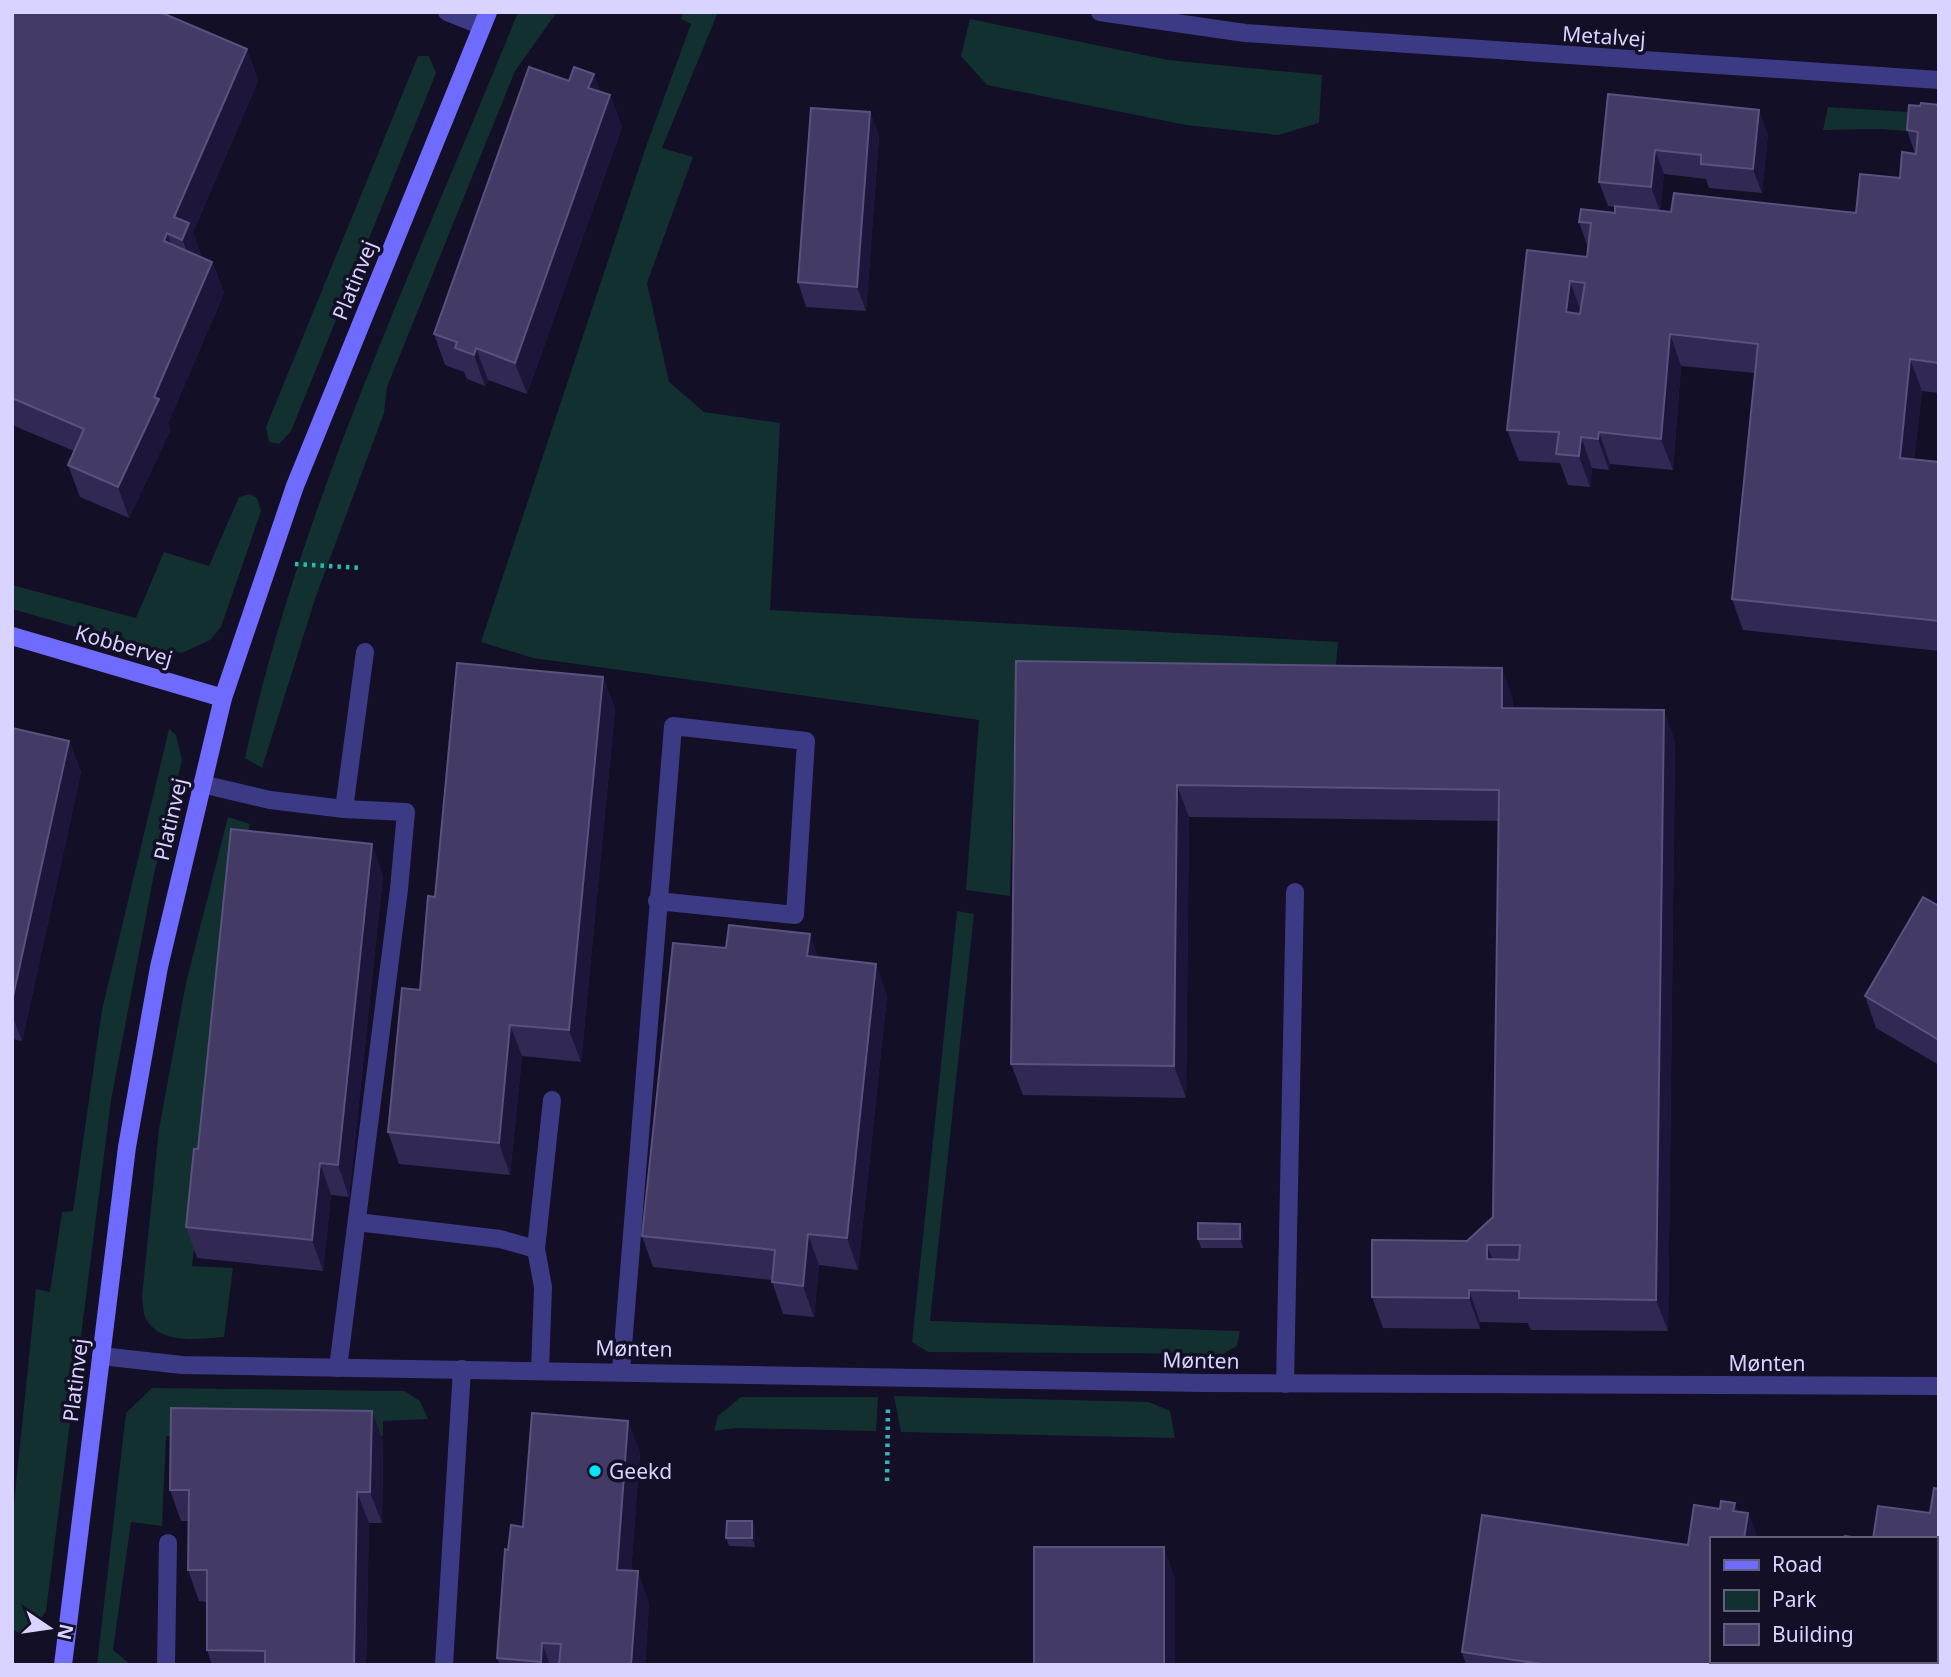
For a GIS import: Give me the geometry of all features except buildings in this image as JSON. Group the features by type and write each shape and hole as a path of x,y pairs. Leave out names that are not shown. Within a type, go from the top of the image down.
{"street":[{"name":"Platinvej","path":"63,1665 127,1147 154,993 202,784 223,698 295,486 485,19 447,12"},
{"name":"Metalvej","path":"1100,12 1245,33 1939,80"},
{"name":"Kobbervej","path":"12,636 223,698"},
{"path":"344,809 365,652"},
{"path":"621,1371 657,901 673,726 806,741 795,915 657,901"},
{"path":"202,784 270,800 344,809 406,812 399,890 338,1368"},
{"path":"1285,1384 1295,892"},
{"path":"540,1370 543,1287 536,1248 552,1100"},
{"path":"357,1222 500,1239 536,1248"},
{"name":"Mønten","path":"101,1356 181,1365 1285,1384 1939,1386"},
{"path":"444,1665 462,1369"},
{"path":"166,1665 169,1543"}],"path":[{"path":"270,563 362,568"},
{"path":"887,1480 888,1376"}],"green space":[{"path":"518,12 557,12 515,71 387,387 384,413 316,596 262,768 245,758 269,662 298,567 366,380"},
{"path":"683,12 718,12 662,148 693,157 647,283 669,382 704,412 780,423 770,610 1338,642 1334,686 1016,687 1010,896 966,890 979,720 533,658 481,642 647,144 691,24 681,19"},
{"path":"970,19 1168,60 1322,75 1319,123 1278,135 1186,125 987,85 961,56"},
{"path":"418,56 429,56 436,73 291,431 279,444 269,442 266,427"},
{"path":"1828,107 1939,114 1939,134 1882,129 1823,130"},
{"path":"250,494 257,498 261,511 221,627 210,640 182,653 154,649 12,609 12,585 136,618 164,552 209,566 239,497"},
{"path":"169,729 176,735 182,760 154,874 111,1100 46,1611 35,1627 24,1636 12,1629 12,1523 36,1289 50,1292 62,1212 73,1211 102,1010"},
{"path":"228,817 250,824 244,850 192,1266 233,1268 224,1337 181,1338 171,1337 153,1327 145,1317 142,1297 159,1129 186,983"},
{"path":"957,911 974,914 930,1321 1240,1331 1237,1346 1223,1354 928,1352 912,1342"},
{"path":"152,1388 404,1391 420,1401 428,1419 383,1421 383,1436 166,1436 162,1526 131,1522 113,1650 131,1665 97,1665 126,1413"},
{"path":"894,1396 1149,1402 1170,1411 1175,1438 901,1432"},
{"path":"741,1397 878,1397 876,1431 736,1428 714,1431 718,1416"}],"place":[{"name":"Geekd","path":"595,1471"}]}
